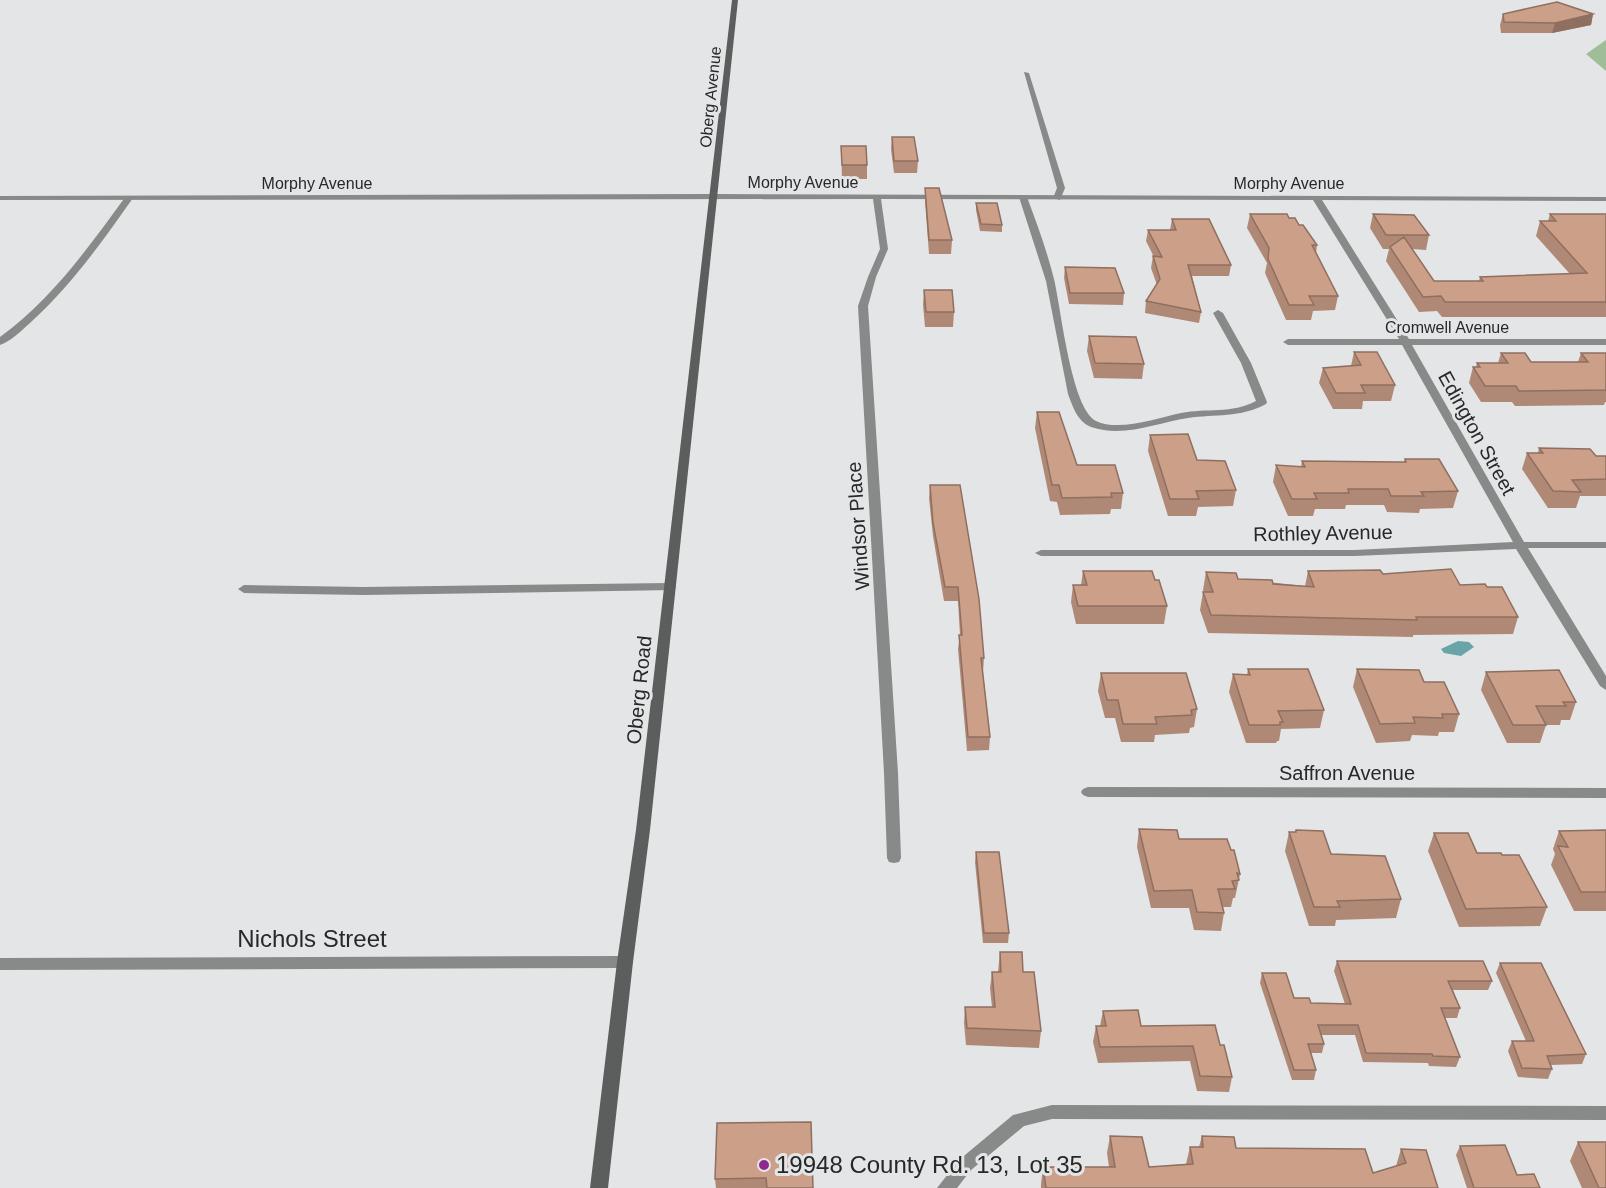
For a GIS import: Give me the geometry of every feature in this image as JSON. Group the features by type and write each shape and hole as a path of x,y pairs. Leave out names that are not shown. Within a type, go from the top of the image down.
{"street":[{"name":"Oberg Avenue","path":"713,196 735,0"},
{"path":"1026,74 1061,188 1057,198"},
{"name":"Morphy Avenue","path":"0,198 713,196 1606,198"},
{"name":"Oberg Road","path":"599,1188 643,830 713,196"},
{"name":"Windsor Place","path":"877,197 884,249 863,306 894,858"},
{"path":"1023,197 1050,281 1076,404 1083,417 1095,424 1118,427 1145,426 1183,416 1226,415 1249,411 1262,402 1246,363 1218,313"},
{"path":"0,342 29,322 57,293 129,198"},
{"name":"Edington Street","path":"1316,198 1405,341 1520,545 1606,686"},
{"name":"Cromwell Avenue","path":"1288,342 1606,342"},
{"name":"Rothley Avenue","path":"1041,553 1355,554 1520,545 1606,545"},
{"path":"244,589 364,591 670,588"},
{"name":"Saffron Avenue","path":"1088,792 1606,793"},
{"name":"Nichols Street","path":"0,964 625,962"},
{"path":"946,1188 965,1165 1019,1120 1052,1112 1606,1113"}],"green space":[{"path":"1606,40 1606,71 1586,54"}],"water":[{"path":"1458,641 1469,642 1474,647 1461,656 1444,653 1441,649"}],"building":[{"path":"1557,2 1593,14 1555,23 1504,22 1503,14"},
{"path":"892,137 914,137 918,161 894,161"},
{"path":"841,146 866,146 867,165 842,165"},
{"path":"925,188 939,188 952,240 929,240"},
{"path":"976,203 997,203 1002,225 981,224"},
{"path":"1250,214 1287,214 1289,218 1295,218 1299,225 1303,225 1317,245 1312,245 1338,296 1309,296 1314,305 1289,305 1268,259 1269,248"},
{"path":"1373,214 1414,215 1429,235 1386,235"},
{"path":"1550,214 1606,214 1606,302 1445,302 1441,296 1423,297 1390,247 1404,237 1434,281 1483,281 1480,277 1587,273 1540,221 1556,221"},
{"path":"1172,219 1209,219 1231,265 1188,265 1201,312 1146,301 1160,279 1153,256 1162,257 1148,230 1176,230"},
{"path":"1065,267 1115,268 1124,293 1070,293"},
{"path":"924,290 952,290 954,312 926,312"},
{"path":"1089,336 1136,337 1144,364 1095,363"},
{"path":"1354,352 1377,352 1395,385 1361,385 1365,393 1336,393 1323,368 1361,365"},
{"path":"1501,353 1525,353 1531,362 1588,362 1581,353 1606,353 1606,390 1519,391 1516,386 1485,386 1473,367 1480,367 1477,363 1508,363"},
{"path":"1037,412 1059,412 1077,465 1115,465 1123,493 1111,493 1112,497 1062,498 1059,485 1052,485"},
{"path":"1188,434 1197,460 1225,461 1236,490 1196,491 1199,499 1170,499 1150,435"},
{"path":"1539,448 1590,449 1596,456 1606,456 1606,479 1572,480 1581,492 1553,491 1527,453 1543,453"},
{"path":"1405,459 1439,459 1458,491 1421,492 1424,496 1391,496 1388,489 1348,489 1349,493 1314,493 1317,499 1292,499 1276,465 1305,467 1302,461 1406,462"},
{"path":"930,485 960,485 979,599 984,658 981,658 990,737 968,737 959,635 962,635 958,587 945,587 933,523"},
{"path":"1451,569 1460,585 1485,584 1487,587 1502,587 1518,617 1416,617 1417,620 1211,615 1203,592 1213,592 1206,572 1236,573 1238,579 1272,580 1273,584 1314,587 1308,571 1380,570 1383,574"},
{"path":"1083,571 1152,571 1155,580 1159,580 1167,606 1078,606 1073,585 1087,585"},
{"path":"1248,669 1308,669 1324,710 1278,711 1283,722 1280,722 1280,725 1249,725 1233,674 1250,675"},
{"path":"1357,669 1419,670 1424,682 1444,682 1459,714 1442,714 1443,718 1413,717 1415,723 1380,724"},
{"path":"1559,670 1576,702 1563,702 1566,706 1536,706 1546,725 1513,725 1486,672"},
{"path":"1101,673 1186,673 1197,709 1191,710 1192,715 1155,717 1157,724 1123,724 1118,700 1107,700"},
{"path":"1139,829 1177,830 1179,839 1227,839 1231,850 1234,850 1240,874 1237,873 1239,880 1232,881 1235,889 1218,889 1224,913 1197,912 1192,890 1154,891"},
{"path":"1296,830 1323,831 1331,854 1385,856 1401,899 1337,901 1340,907 1314,907 1289,832 1296,832"},
{"path":"1606,830 1606,892 1581,892 1558,846 1568,847 1559,831"},
{"path":"1434,833 1468,833 1477,853 1519,855 1547,907 1466,909"},
{"path":"976,852 999,852 1009,933 984,933"},
{"path":"1000,952 1022,952 1023,972 1034,972 1041,1031 967,1028 965,1007 995,1007 992,972 1001,972"},
{"path":"1337,961 1483,961 1492,981 1448,981 1460,1008 1441,1008 1460,1057 1433,1056 1432,1054 1366,1053 1358,1025 1318,1025 1324,1044 1308,1044 1316,1070 1294,1070 1262,973 1286,973 1294,998 1309,998 1311,1003 1351,1004"},
{"path":"1500,963 1541,963 1586,1054 1547,1056 1552,1069 1522,1068 1512,1041 1534,1041"},
{"path":"1138,1010 1141,1026 1215,1025 1220,1045 1224,1045 1232,1077 1200,1076 1193,1046 1100,1047 1096,1026 1106,1026 1103,1011"},
{"name":"19948 County Rd. 13, Lot 35","path":"811,1122 813,1188 767,1188 766,1178 715,1179 717,1123"},
{"path":"1110,1136 1142,1137 1149,1167 1193,1164 1190,1147 1203,1147 1202,1136 1234,1137 1236,1148 1365,1149 1373,1173 1406,1163 1401,1149 1426,1150 1438,1188 1046,1188 1043,1167 1115,1167"},
{"path":"1578,1142 1606,1142 1606,1188 1599,1188"},
{"path":"1505,1145 1517,1175 1534,1174 1540,1188 1474,1188 1460,1146"}],"place":[{"name":"19948 County Rd. 13, Lot 35","path":"764,1165"}]}
